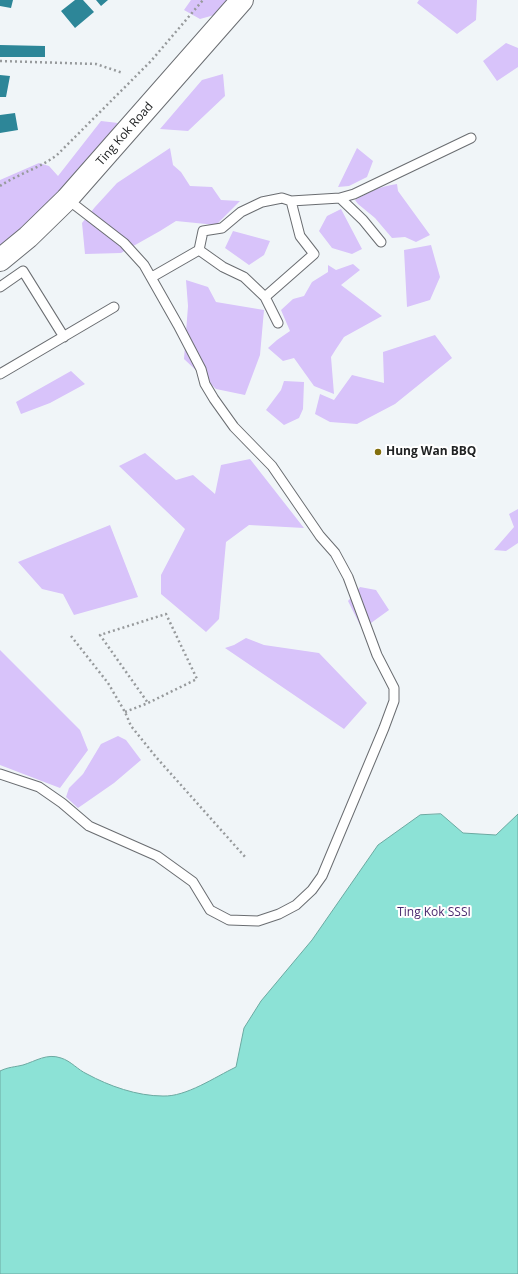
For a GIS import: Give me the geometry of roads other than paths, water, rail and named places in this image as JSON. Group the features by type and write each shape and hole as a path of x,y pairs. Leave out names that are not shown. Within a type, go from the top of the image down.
{"main road":[{"name":"Ting Kok Road","path":"0,260 28,237 67,199 242,0"}],"lane":[{"path":"152,277 199,250 203,231 222,228 241,212 262,202 282,198 291,200 340,198 354,194 471,138"},
{"path":"340,198 363,220 381,242"},
{"path":"0,774 39,787 62,803 89,826 157,856 193,882 210,910 229,920 258,921 280,914 296,905 312,890 322,876 394,701 394,688 377,655 348,577 335,553 320,536 272,466 234,427 214,399 205,384 200,369 178,325 144,265 124,243 67,199"},
{"path":"265,297 314,254 300,236 291,200"},
{"path":"199,250 223,267 244,277 265,297 278,323"},
{"path":"0,287 23,271 64,337"},
{"path":"0,374 114,307"}],"place":[{"name":"Hung Wan BBQ","path":"378,452"}],"park label":[{"name":"Ting Kok SSSI","path":"434,913"}]}
